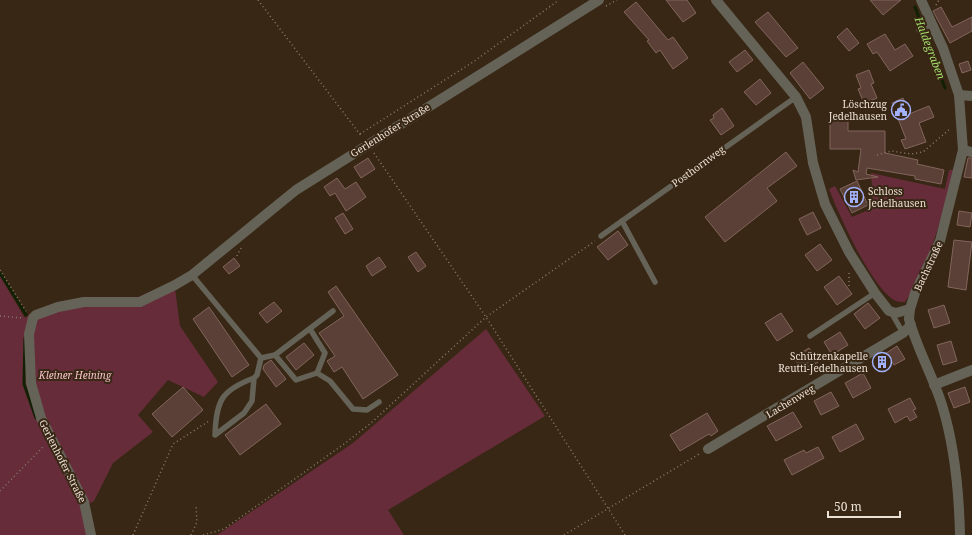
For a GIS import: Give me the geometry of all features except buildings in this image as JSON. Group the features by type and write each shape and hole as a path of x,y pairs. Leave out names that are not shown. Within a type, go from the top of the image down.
{"street":[{"name":"Gerlenhofer Straße","path":"92,535 84,502 41,418 31,383 29,334 33,318 36,315 58,307 84,302 140,302 175,285 192,275 296,190 599,0"},
{"path":"716,0 796,97 806,117 813,163 825,204 849,252 875,293 890,310 896,313 910,309"},
{"name":"Bachstraße","path":"921,0 930,25 951,68 959,95 962,125 967,151 940,241 915,293 910,309 907,329 934,386 946,421 958,482 960,535"},
{"path":"959,95 972,96"},
{"name":"Lachenweg","path":"708,449 907,329"},
{"path":"934,386 972,370"}],"lane":[{"path":"919,30 930,25"},
{"name":"Posthornweg","path":"601,236 796,97"},
{"path":"622,221 655,282"},
{"path":"192,275 261,358"},
{"path":"810,336 875,293"},
{"path":"890,310 907,329"},
{"path":"261,358 275,355 333,311"},
{"path":"275,355 296,380 317,373 325,353 310,329"},
{"path":"254,378 226,391 215,417 215,435 244,413 252,401 254,378 257,375 261,358"},
{"path":"317,373 330,381 353,408 367,410 379,402"}],"path":[{"path":"258,0 368,144 486,317 625,535"},
{"path":"360,134 473,62 559,0"},
{"path":"936,5 939,0"},
{"path":"876,155 892,151 911,154 923,152 949,129 962,125"},
{"path":"203,535 224,529 344,444 371,423 486,317 601,236"},
{"path":"0,270 23,309 33,318"},
{"path":"849,270 849,286"},
{"path":"0,316 33,318"},
{"path":"133,535 173,444 215,417"},
{"path":"0,491 51,439"},
{"path":"564,535 708,449"},
{"path":"191,535 197,522 196,506"}],"green space":[{"path":"949,170 954,170 929,255 905,302 896,301 877,283 867,267 848,232 829,189 835,186 852,217 873,208 871,173 945,189"},
{"name":"Kleiner Heining","path":"0,276 25,318 33,311 58,302 84,298 138,297 174,281 180,326 218,382 204,397 168,380 138,415 153,432 113,463 94,501 81,508 86,535 0,535"},
{"path":"486,329 545,416 388,510 404,535 217,535 353,443"}],"waterway":[{"name":"Haldegraben","path":"915,7 945,88"},
{"path":"0,273 26,315"},
{"path":"25,338 24,384 36,418"}],"place":[{"name":"Löschzug Jedelhausen","path":"901,110"},
{"name":"Schloss Jedelhausen","path":"854,197"},
{"name":"Schützenkapelle Reutti-Jedelhausen","path":"882,362"}]}
